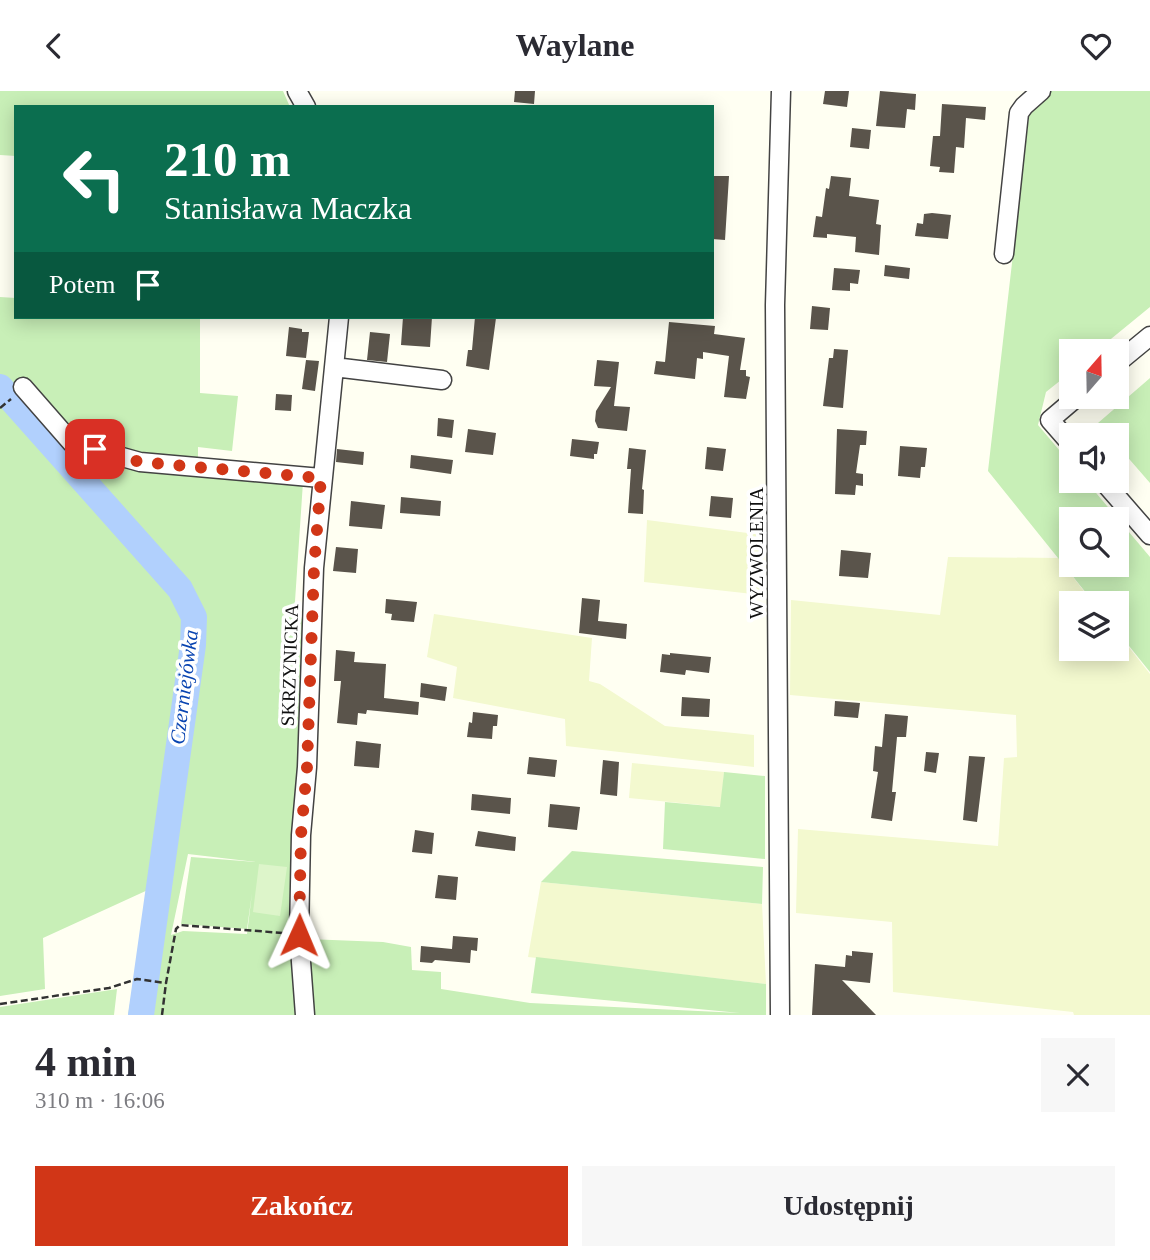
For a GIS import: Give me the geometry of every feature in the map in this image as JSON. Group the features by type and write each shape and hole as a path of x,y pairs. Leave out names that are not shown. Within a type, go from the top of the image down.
{"street":[{"name":"WYZWOLENIA","path":"780,1015 775,282 781,91"},
{"path":"1004,254 1019,113 1041,91"},
{"name":"SKRZYNICKA","path":"305,1015 299,935 301,835 307,767 314,568 339,319"},
{"path":"1129,353 1150,336"},
{"path":"334,367 442,380"},
{"path":"23,387 72,443 140,462 321,478"},
{"path":"1059,430 1050,420 1063,409"},
{"path":"1113,493 1150,535"}],"path":[{"path":"162,1015 164,982 176,929 180,925 299,935"},
{"path":"0,1004 109,988 136,979 164,982"}],"green space":[{"path":"0,91 283,91 289,105 14,105 14,156 0,155"},
{"path":"1050,91 1150,91 1150,307 1111,339 1059,339 1059,382 1046,392 1038,425 1059,450 1059,493 1096,493 1108,507 1059,507 1059,559 988,471 1030,107"},
{"path":"0,297 14,298 14,319 200,319 200,393 238,396 232,451 198,447 198,470 303,482 294,616 305,618 300,993 295,1015 128,1015 150,889 43,938 45,989 0,996","holes":["188,854 256,862 191,857 181,924 247,929 252,893 247,934 183,931 171,935"]},
{"path":"1150,378 1150,483 1129,459 1129,423 1098,423 1114,409 1129,409 1129,396"},
{"path":"647,520 763,535 762,595 644,582"},
{"path":"1129,532 1150,557 1150,672 1129,646 1129,591 1085,591 1073,577 1129,577"},
{"path":"948,557 1058,558 1059,577 1073,577 1084,591 1059,591 1059,661 1129,661 1129,647 1150,674 1150,1015 1074,1015 1073,1012 893,992 892,922 796,913 798,829 998,846 1004,758 1017,757 1016,715 790,695 791,600 940,615"},
{"path":"434,614 592,638 589,681 600,684 665,726 754,735 754,767 566,746 565,719 453,698 457,667 427,657"},
{"path":"632,763 724,772 721,807 629,798"},
{"path":"724,772 765,776 765,859 663,849 665,802 720,807"},
{"path":"572,851 763,867 762,904 541,882"},
{"path":"259,864 287,867 280,916 253,912"},
{"path":"541,882 762,904 766,984 528,957"},
{"path":"307,939 383,942 411,947 412,970 441,972 441,989 530,1003 740,1013 531,993 536,957 766,984 766,1015 311,1015"},
{"path":"117,989 114,1015 0,1015 0,1007"}],"building":[{"path":"515,91 535,91 534,104 514,102"},
{"path":"825,91 849,91 847,107 823,104"},
{"path":"880,91 916,94 915,110 907,109 905,128 876,126"},
{"path":"942,104 986,107 985,120 966,118 964,148 956,147 954,173 939,172 940,167 930,166 933,136 940,136"},
{"path":"852,128 871,130 869,149 850,147"},
{"path":"714,176 729,176 725,240 714,239"},
{"path":"831,176 851,178 849,196 879,200 876,224 881,225 879,255 855,252 856,237 827,234 827,238 813,237 816,216 822,217 826,188 829,189"},
{"path":"924,214 951,215 948,239 915,236 917,223 923,224"},
{"path":"885,265 910,268 909,279 884,276"},
{"path":"834,268 860,270 858,284 850,283 850,291 832,290"},
{"path":"812,306 830,308 828,330 810,329"},
{"path":"403,319 432,319 430,347 401,345"},
{"path":"475,319 496,319 489,370 466,366 468,350 472,350"},
{"path":"669,322 715,326 714,334 745,338 740,370 746,370 746,376 750,377 746,399 724,397 729,356 703,352 703,359 697,358 695,379 654,374 656,361 665,362"},
{"path":"289,327 309,332 306,358 286,356"},
{"path":"370,332 390,334 387,362 367,360"},
{"path":"834,349 848,350 843,408 823,406 829,358 833,358"},
{"path":"306,360 319,361 315,391 302,389"},
{"path":"597,360 619,362 614,406 630,407 627,431 598,428 595,421 596,411 611,387 594,386"},
{"path":"276,394 292,395 291,411 275,410"},
{"path":"438,418 454,420 452,438 437,436"},
{"path":"468,429 496,433 493,455 465,452"},
{"path":"837,429 867,431 866,445 860,445 856,473 863,474 863,486 856,485 855,495 835,494"},
{"path":"572,439 599,442 594,459 570,456"},
{"path":"900,446 927,448 925,467 921,467 920,478 898,476"},
{"path":"707,447 726,449 723,471 705,469"},
{"path":"629,448 646,450 642,489 643,514 628,513 631,469 627,469"},
{"path":"337,449 364,452 363,465 336,462"},
{"path":"411,455 453,460 451,474 410,468"},
{"path":"711,496 733,498 731,518 709,516"},
{"path":"401,497 441,501 440,516 400,513"},
{"path":"351,501 385,505 382,529 349,526"},
{"path":"336,547 358,549 356,573 333,571"},
{"path":"841,550 871,553 868,578 839,576"},
{"path":"582,598 600,600 598,621 627,624 626,639 579,633"},
{"path":"386,599 417,602 414,622 391,620 392,614 385,613"},
{"path":"336,650 355,652 354,662 386,664 384,698 419,702 418,715 367,710 366,714 358,713 357,725 337,723 341,681 334,681"},
{"path":"662,654 711,657 709,673 686,670 685,675 660,672"},
{"path":"421,683 447,687 445,701 420,697"},
{"path":"682,697 710,699 709,717 681,716"},
{"path":"835,701 860,703 858,718 834,716"},
{"path":"473,712 498,715 497,726 493,726 492,739 467,737"},
{"path":"885,714 908,716 906,737 897,737 892,792 896,792 892,821 871,818 878,772 873,771 875,746 882,747"},
{"path":"356,741 381,744 379,768 354,766"},
{"path":"926,752 939,753 936,773 924,771"},
{"path":"969,756 985,757 977,822 963,820"},
{"path":"529,757 557,760 555,777 527,774"},
{"path":"603,760 619,762 617,796 600,794"},
{"path":"472,794 511,798 510,814 471,810"},
{"path":"550,804 580,807 577,830 548,827"},
{"path":"415,830 434,833 432,854 412,852"},
{"path":"478,831 516,837 515,851 475,846"},
{"path":"438,875 458,877 456,900 435,898"},
{"path":"453,936 478,938 477,951 471,950 470,963 435,960 432,963 420,962 421,946 452,949"},
{"path":"852,951 873,953 870,983 842,980 876,1015 812,1015 815,964 845,967 846,955 852,956"}],"waterway":[{"name":"Czerniejówka","path":"0,387 180,589 194,617 193,645 141,1015"}],"route":[{"path":"95,449 140,462 321,478 314,568 307,767 301,835 299,935"}]}
